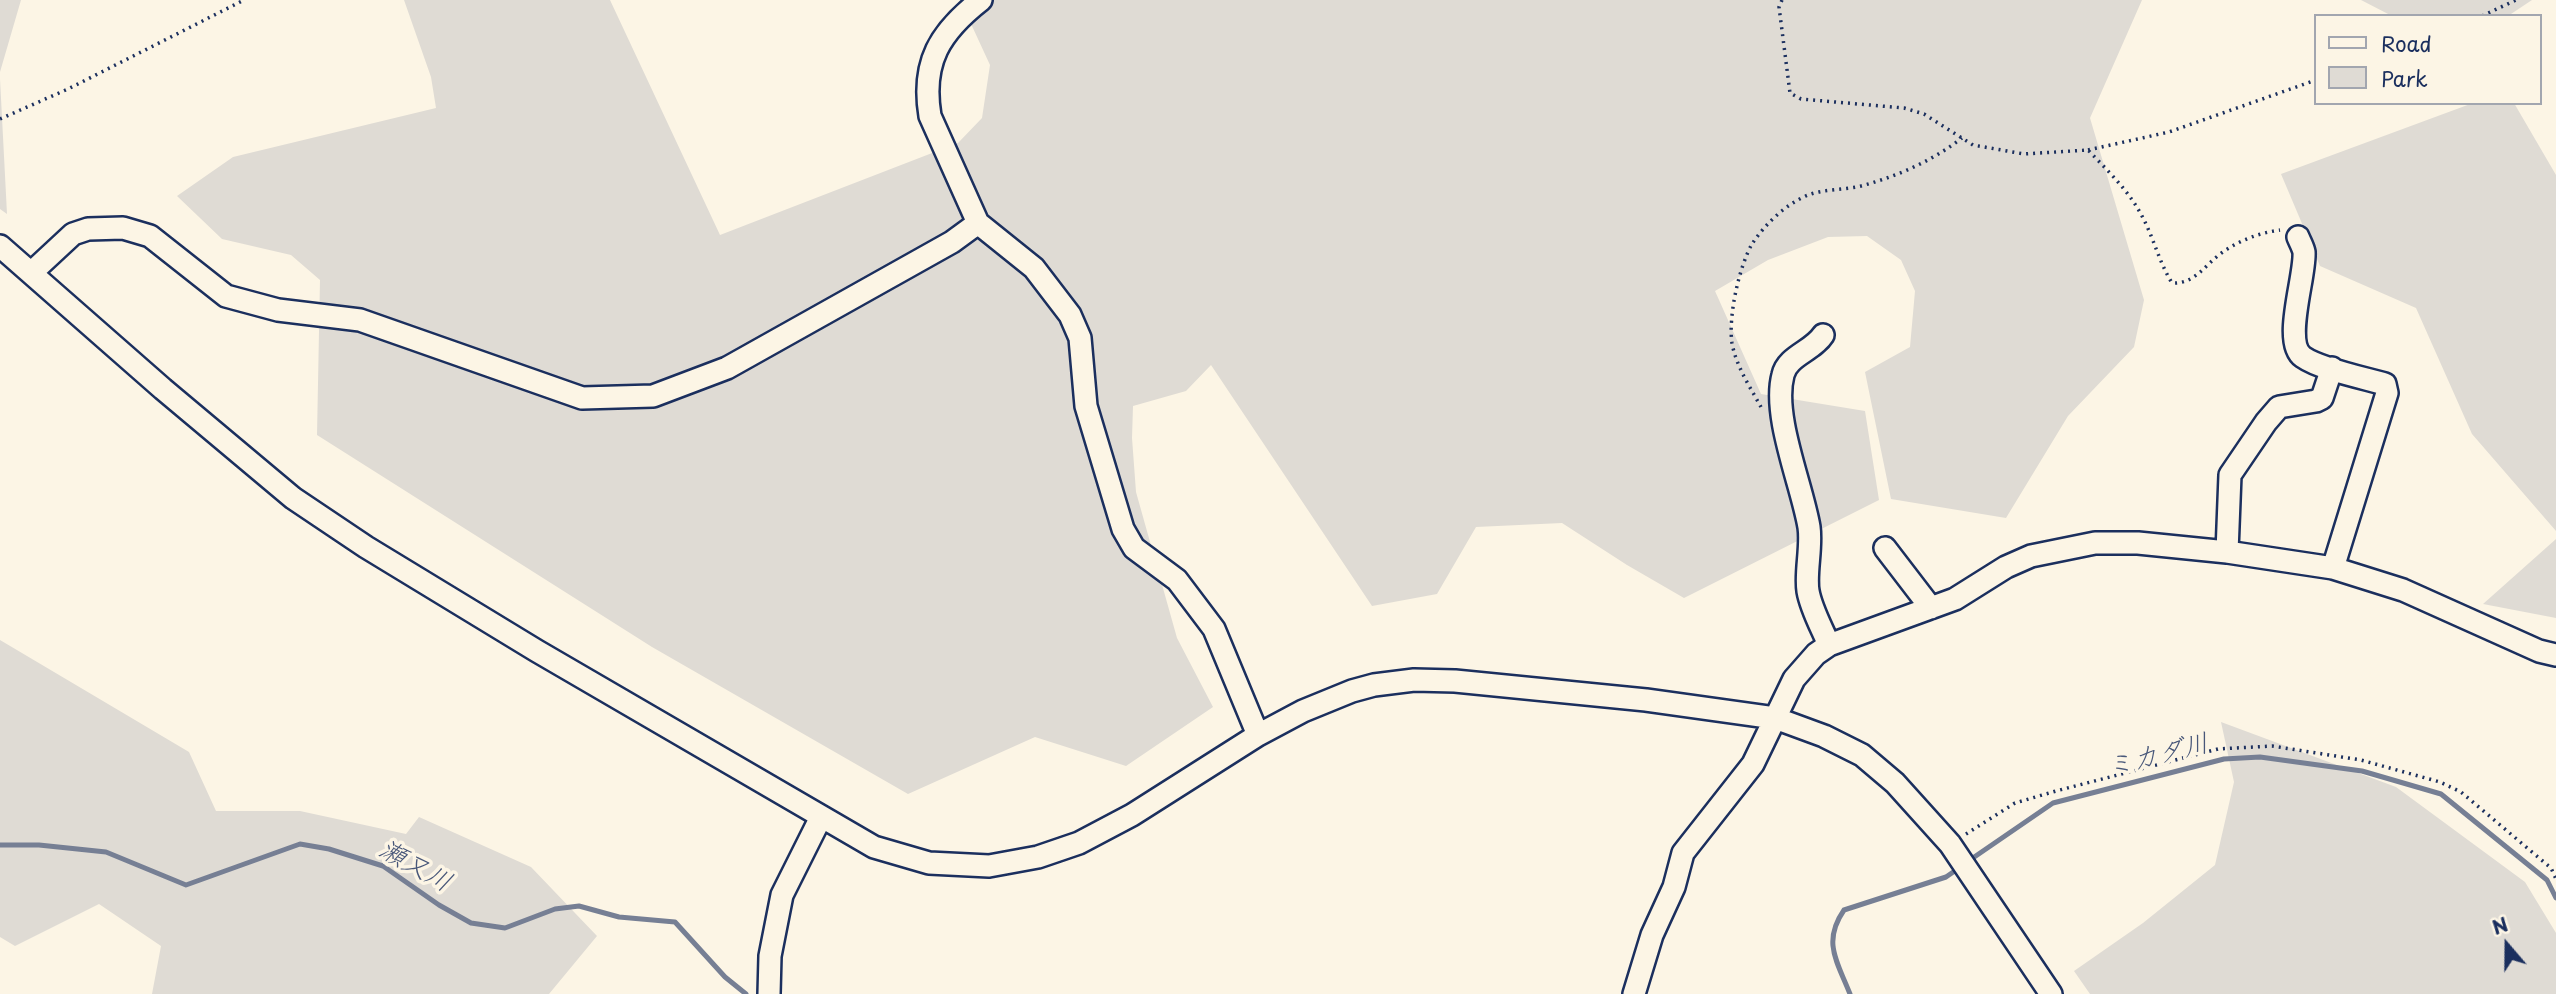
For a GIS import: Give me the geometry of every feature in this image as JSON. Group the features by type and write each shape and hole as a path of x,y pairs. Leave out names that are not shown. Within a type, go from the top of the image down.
{"street":[{"path":"981,0 939,41 933,55 927,99 930,116 978,223 1034,268 1070,315 1080,338 1086,406 1123,529 1134,548 1177,580 1214,629 1258,735"},
{"path":"31,272 73,234 88,229 122,228 150,236 226,296 278,310 360,320 582,398 653,396 727,368 952,242 978,223"},
{"path":"2298,237 2304,251 2296,303 2296,345 2302,357 2385,384 2387,393 2333,569"},
{"path":"0,246 163,389 293,498 366,547 525,644 874,847 929,863 989,866 1014,863 1079,843 1132,815 1258,735 1303,711 1352,691 1415,680 1502,685 1646,700 1775,718 1824,736 1862,755 1895,783 1950,844 2051,994"},
{"path":"1823,335 1817,345 1790,363 1783,371 1781,393 1791,459 1809,527 1810,564 1807,588 1829,645"},
{"path":"2227,552 2230,475 2279,407 2322,398 2332,368"},
{"path":"1634,994 1652,935 1674,887 1683,853 1754,764 1794,679 1816,654 1829,645 1955,599 2006,567 2046,552 2095,543 2138,543 2227,552 2333,569 2403,590 2539,651 2556,655"},
{"path":"1885,548 1931,608"},
{"path":"769,994 770,956 782,895 821,817"}],"path":[{"path":"0,119 68,89 244,0"},
{"path":"1782,0 1779,7 1790,93 1801,99 1914,111 1924,114 1973,145 2024,154 2088,150 2169,132 2314,81"},
{"path":"2486,14 2515,0"},
{"path":"1761,408 1742,372 1732,343 1739,279 1752,244 1784,207 1809,195 1860,186 1906,171 1939,156 1962,138"},
{"path":"2088,150 2124,188 2143,217 2172,283 2193,279 2223,252 2263,233 2281,230 2298,237"},
{"path":"1950,844 2015,803 2218,749 2272,746 2361,760 2440,782 2461,792 2551,868 2556,879"}],"green space":[{"path":"0,0 21,0 0,72"},
{"path":"404,0 610,0 720,235 958,143 982,118 990,65 960,0 2142,0 2090,118 2144,300 2134,347 2068,416 2006,518 1891,499 1865,372 1910,347 1915,291 1901,260 1867,236 1828,237 1768,260 1715,291 1761,394 1865,411 1879,500 1684,598 1562,523 1476,527 1437,594 1372,606 1211,365 1186,391 1133,406 1132,438 1136,492 1177,638 1213,707 1126,766 1035,737 908,794 652,647 317,435 320,280 291,255 222,239 177,196 233,157 436,108 431,77"},
{"path":"2361,0 2532,0 2511,14 2388,14"},
{"path":"0,79 7,214 0,209"},
{"path":"2468,105 2515,105 2556,175 2556,531 2472,434 2416,308 2320,266 2281,174"},
{"path":"2556,539 2556,618 2483,604"},
{"path":"0,640 189,752 216,811 300,811 406,834 419,817 531,867 597,936 549,994 152,994 161,946 99,904 15,946 0,937"},
{"path":"2221,722 2396,787 2525,882 2556,933 2556,994 2090,994 2074,971 2143,923 2215,865 2234,782"}],"waterway":[{"name":"ミカダ川","path":"1967,862 2053,803 2224,759 2260,757 2362,771 2441,794 2547,880 2556,898"},
{"name":"瀬又川","path":"0,845 39,845 106,852 186,885 300,844 329,849 383,866 439,905 471,923 505,928 555,909 579,906 619,917 675,922 725,977 746,994"},
{"name":"ミカダ川","path":"1850,994 1834,952 1833,942 1837,921 1844,910 1946,877 1959,868"}]}
